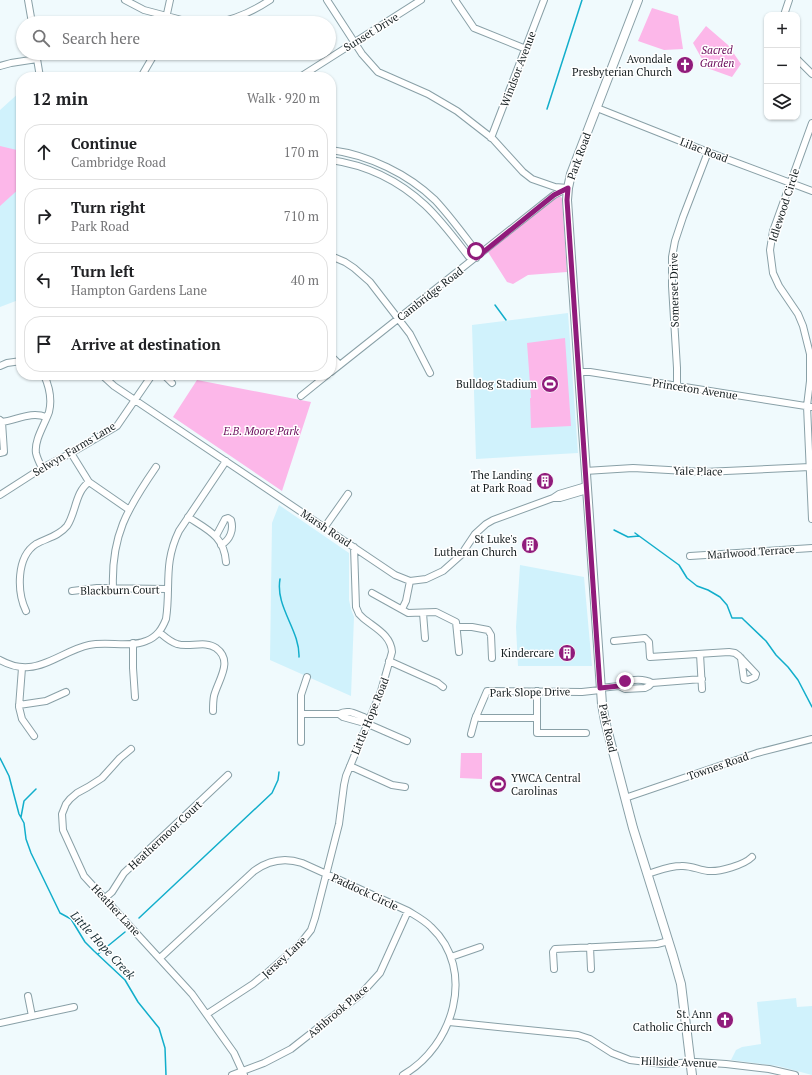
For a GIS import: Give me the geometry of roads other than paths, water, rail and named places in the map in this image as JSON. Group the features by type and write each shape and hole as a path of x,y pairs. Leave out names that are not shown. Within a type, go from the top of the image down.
{"main road":[{"name":"Park Road","path":"638,0 572,170 567,200 600,689 605,722 625,798 681,984 692,1075"}],"street":[{"path":"28,0 31,16"},
{"path":"125,0 138,8 157,16"},
{"path":"167,16 170,0"},
{"path":"241,16 270,0"},
{"path":"327,0 354,42 370,64 378,72 443,102 466,117 491,138 523,172 532,179 555,187 568,188"},
{"name":"Sunset Drive","path":"336,54 421,0"},
{"path":"455,0 474,28 526,49"},
{"name":"Windsor Avenue","path":"491,138 544,0"},
{"path":"785,12 789,0"},
{"path":"0,66 22,60"},
{"path":"38,60 39,72"},
{"path":"144,72 151,60"},
{"name":"Sunset Drive","path":"308,72 326,60"},
{"path":"800,62 812,74"},
{"name":"Lilac Road","path":"597,108 812,192"},
{"name":"Idlewood Circle","path":"812,123 773,231 770,259 775,278 798,314 808,342 811,368 809,406 812,520"},
{"path":"336,151 346,152 390,168 416,185 434,200 476,251 476,258 469,257 425,205 412,193 385,177 354,164 336,161"},
{"name":"Somerset Drive","path":"676,386 677,368 672,286 672,258 675,241 683,217 708,152"},
{"path":"385,177 390,168"},
{"name":"Cambridge Road","path":"336,368 554,195 568,188"},
{"path":"336,258 345,262 362,275 398,318 416,344 430,373"},
{"path":"336,361 340,365"},
{"path":"0,366 16,362"},
{"name":"Princeton Avenue","path":"579,372 590,372 809,406"},
{"path":"42,468 36,453 39,437 50,405 49,386 46,380"},
{"name":"Marsh Road","path":"107,380 114,386 324,528 395,575 410,581"},
{"name":"Selwyn Farms Lane","path":"0,495 42,468 117,426 149,380"},
{"path":"169,380 172,383"},
{"path":"301,396 321,380"},
{"path":"0,453 4,452 1,421 14,421 19,417 40,414 46,417"},
{"path":"71,453 89,482 128,509"},
{"path":"0,660 22,668 33,667 89,644 144,642 160,632 166,619 168,567 171,550 179,531 226,461"},
{"path":"113,588 113,563 119,532 128,509 156,467"},
{"name":"Yale Place","path":"585,471 633,468 704,472 810,467"},
{"path":"26,611 22,602 21,589 21,568 25,556 34,545 59,533 66,527 70,522 83,487 89,482"},
{"path":"402,609 406,601 410,581 426,580 443,571 461,555 475,534 486,524 553,498 560,498 586,488"},
{"path":"324,528 348,494"},
{"path":"188,517 216,536 226,556 226,562"},
{"path":"216,536 225,519 228,518 231,520 233,525 231,534 227,542 221,545"},
{"name":"Little Hope Road","path":"327,874 339,824 344,785 350,766 381,691 390,661 392,647 386,636 363,618 359,614 356,607 354,547"},
{"name":"Marlwood Terrace","path":"690,556 812,548"},
{"name":"Blackburn Court","path":"72,591 96,588 167,589"},
{"path":"372,593 408,613 438,613 456,622 458,628 459,652"},
{"path":"423,613 425,638"},
{"path":"458,628 485,629 489,631 492,658"},
{"path":"160,632 168,640 178,645 202,644 213,646 219,650 225,664 224,672 214,697 214,711"},
{"path":"614,641 645,638 649,642 650,658 729,652 735,653 741,658"},
{"path":"133,643 132,668 135,697"},
{"path":"700,654 702,689"},
{"path":"390,661 438,683 443,687"},
{"path":"22,668 19,705 22,719 34,736"},
{"path":"301,742 301,695 308,677"},
{"name":"Park Slope Drive","path":"471,734 476,716 487,691 582,692 619,686 625,681 645,680 652,683 702,679"},
{"path":"537,691 537,732 586,733"},
{"path":"19,705 46,701 66,692"},
{"path":"301,714 339,714 344,711 350,712 364,717 368,724 407,741"},
{"path":"476,716 480,718 537,718"},
{"name":"Townes Road","path":"625,798 778,746 812,739"},
{"name":"Heather Lane","path":"131,749 120,758 102,778 70,799 62,814 63,830 80,868 90,883 192,994 234,1053 244,1073"},
{"path":"350,766 392,785 405,787"},
{"name":"Heathermoor Court","path":"105,898 112,892 124,873 228,775"},
{"path":"647,874 669,867 680,866 708,871 717,871 742,864 752,857"},
{"name":"Paddock Circle","path":"160,958 254,871 262,865 273,861 287,860 302,863 408,912 423,920 434,930 443,942 451,957 454,968 456,990 449,1022 435,1047 407,1074"},
{"name":"Jersey Lane","path":"207,1014 253,984 306,938 314,922 327,874"},
{"name":"Ashbrook Place","path":"232,1075 244,1073 291,1049 360,995 380,973 408,912"},
{"path":"554,969 554,950 661,943 669,941"},
{"path":"451,957 480,947"},
{"path":"590,947 591,969"},
{"path":"28,996 32,1016"},
{"path":"0,1023 74,1007"},
{"name":"Hillside Avenue","path":"449,1022 578,1035 590,1039 612,1053 625,1059 643,1062 663,1064 690,1062 761,1068 793,1075"}],"waterway":[{"path":"547,109 582,0"},
{"path":"495,305 506,320"},
{"path":"614,530 628,537 639,536"},
{"path":"635,533 679,565 687,578 697,586 720,597 727,605 732,618 742,618 766,641 798,680 812,707"},
{"path":"280,579 279,589 281,599 296,637 299,657"},
{"name":"Little Hope Creek","path":"0,758 9,776 19,814 24,823 26,839 31,853 60,913 71,919 85,942 125,980 138,1002 159,1028 165,1048 166,1075"},
{"path":"139,918 272,793 278,780 279,772"},
{"path":"21,817 24,801 36,789"},
{"path":"98,954 125,932"}],"place":[{"name":"Avondale Presbyterian Church","path":"685,65"},
{"name":"Bulldog Stadium","path":"550,384"},
{"name":"The Landing at Park Road","path":"545,481"},
{"name":"St Luke's Lutheran Church","path":"530,545"},
{"name":"Kindercare","path":"567,653"},
{"name":"YWCA Central Carolinas","path":"498,784"},
{"name":"St. Ann Catholic Church","path":"725,1020"}],"park label":[{"name":"Sacred Garden","path":"717,56"},
{"name":"E.B. Moore Park","path":"261,431"}]}
